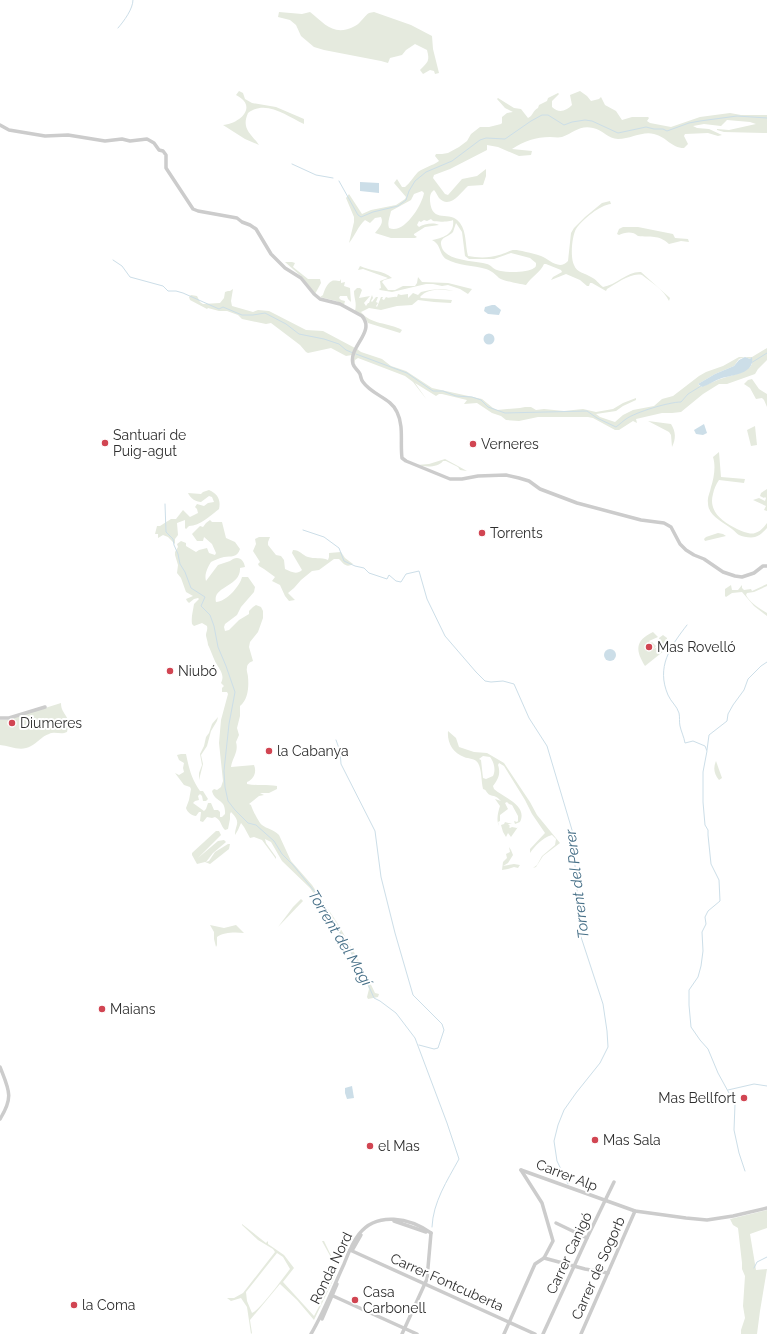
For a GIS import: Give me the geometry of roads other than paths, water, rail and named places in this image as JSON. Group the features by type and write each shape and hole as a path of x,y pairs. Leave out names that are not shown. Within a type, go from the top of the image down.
{"street":[{"path":"0,125 9,130 45,136 68,135 105,141 113,139 130,141 147,139 154,143 166,155 166,168 193,209 237,218 250,225 256,229 271,254 285,268 301,278 320,299 340,304 362,316 366,324 364,335 356,347 352,359 353,365 363,382 393,406 398,413 400,421 402,458 450,479 462,480 483,476 506,475 529,482 540,489 576,503 641,520 664,523 671,527 680,544 686,550 704,559 722,572 735,576 742,577 754,573 764,566 767,566"},
{"path":"0,718 9,718 46,707"},
{"path":"0,1067 8,1089 9,1098 5,1111 0,1119"},
{"name":"Carrer Alp","path":"544,1258 553,1241 552,1235 542,1203 520,1170 635,1212 707,1220 767,1208"},
{"name":"Carrer Canigó","path":"543,1334 614,1182"},
{"name":"Carrer de Sogorb","path":"581,1334 635,1212"},
{"name":"Ronda Nord","path":"312,1334 351,1250 365,1231 381,1222 395,1221 431,1233 427,1279 425,1284"},
{"path":"556,1223 587,1238"},
{"name":"Carrer Fontcuberta","path":"351,1250 535,1334"},
{"path":"504,1334 535,1264 544,1258 608,1273"},
{"path":"402,1334 425,1284"},
{"path":"331,1295 417,1334"}],"water":[{"path":"360,182 379,183 379,193 360,191"},
{"path":"495,305 501,310 499,315 488,314 484,311 485,307"},
{"path":"489,333 493,335 495,339 493,343 489,345 485,343 483,339 485,335"},
{"path":"745,357 750,359 752,357 752,363 750,367 742,373 719,379 702,387 698,384 715,374 734,366 739,360"},
{"path":"704,424 707,433 703,435 696,434 694,430"},
{"path":"608,649 612,649 616,655 612,661 608,661 604,657 604,653"},
{"path":"352,1086 354,1098 347,1099 345,1088"}],"waterway":[{"path":"118,28 130,11 133,0"},
{"path":"339,181 358,215 361,217 373,212 398,206 406,200 415,181 426,172 452,161 480,140 486,138 505,139 542,115 548,115 564,125 585,120 592,121 618,133 646,127 663,129 667,131 689,123 737,116 767,118"},
{"path":"292,164 316,175 333,178"},
{"path":"113,260 122,266 130,277 163,286 168,291 183,293 219,309 223,307 242,315 265,313 286,324 299,334 324,339 339,344 346,350 353,353"},
{"path":"751,363 767,353"},
{"path":"356,354 407,373 433,391 443,391 456,396 472,397 481,400 488,407 505,413 587,411 597,418 616,427 637,413 676,402 681,402 688,394 701,386"},
{"name":"Torrent del Magí","path":"165,504 166,532 173,539 180,564 185,572 191,588 205,597 201,606 210,615 214,626 218,647 235,692 229,724 224,771 228,801 248,823 256,825 274,841 282,854 315,892 326,908 363,973 374,998 396,1013 415,1038 447,1123 459,1159 438,1200 432,1227"},
{"name":"Torrent del Perer","path":"303,530 324,537 339,548 344,561 364,568 369,573 387,579 389,575 396,581 401,582 406,574 419,571 427,599 445,636 485,681 503,681 514,684 529,718 547,746 572,830 581,937 603,1004 608,1047 600,1063 564,1110 558,1125 554,1141 557,1161 568,1184"},
{"path":"687,625 670,649 664,666 665,685 668,695 679,713 680,726 685,743 693,741 705,746 707,751 703,772 703,802 705,825 708,830 711,864 719,880 720,901 708,911 705,917 706,924 702,932 703,951 701,966 698,977 689,990 691,1027 708,1049 718,1073 735,1104 734,1130 745,1171"},
{"path":"707,750 709,735 727,721 728,714 744,690 748,679 767,662"},
{"path":"336,740 340,751 341,764 375,831 381,877 413,995 442,1024 444,1030 438,1048 434,1049 419,1045"},
{"path":"728,1090 754,1084 767,1086"},
{"path":"754,1268 757,1262 767,1257"}],"place":[{"name":"Santuari de Puig-agut","path":"105,443"},
{"name":"Verneres","path":"473,444"},
{"name":"Torrents","path":"482,533"},
{"name":"Mas Rovelló","path":"649,647"},
{"name":"Niubó","path":"170,671"},
{"name":"Diumeres","path":"12,723"},
{"name":"la Cabanya","path":"269,751"},
{"name":"Maians","path":"102,1009"},
{"name":"Mas Bellfort","path":"744,1098"},
{"name":"Mas Sala","path":"595,1140"},
{"name":"el Mas","path":"370,1146"},
{"name":"Casa Carbonell","path":"355,1300"},
{"name":"la Coma","path":"74,1305"}]}
